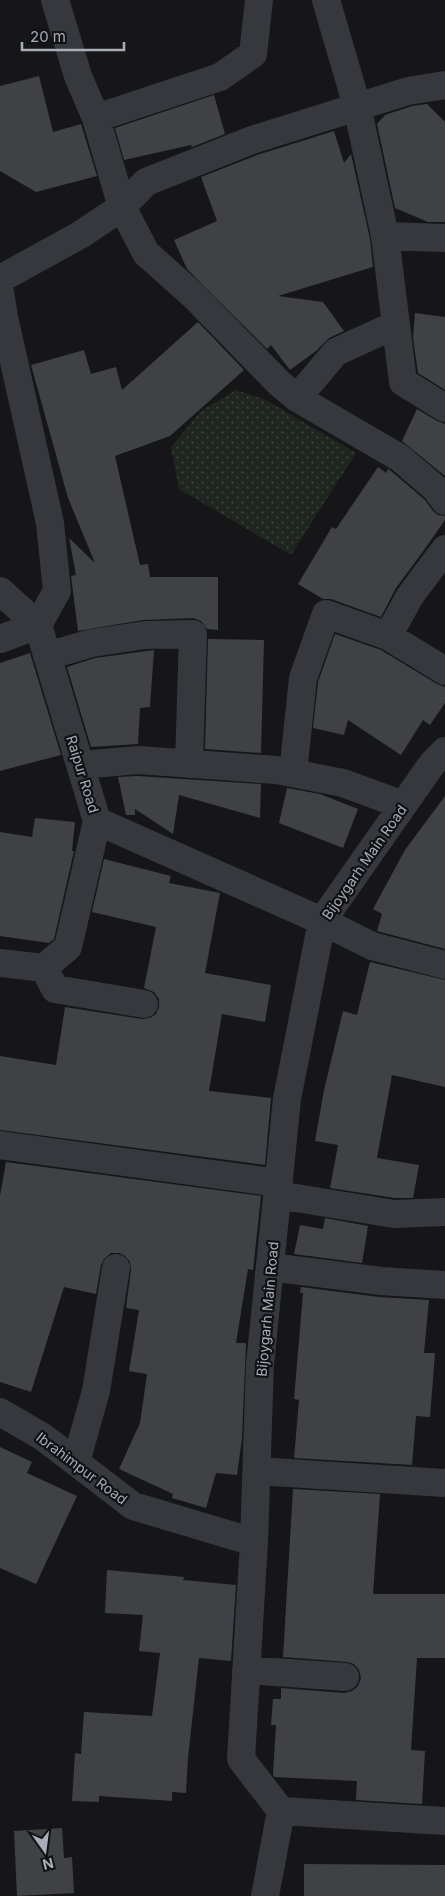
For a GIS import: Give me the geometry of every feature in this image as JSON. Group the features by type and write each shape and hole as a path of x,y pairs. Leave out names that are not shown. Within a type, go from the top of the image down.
{"street":[{"path":"56,0 78,76 96,118 122,207 146,253 194,296 280,384 297,398 400,458 436,489 445,501"},
{"path":"96,118 220,78 253,54 259,0"},
{"path":"326,0 357,106 385,236 403,382 445,408"},
{"path":"0,279 80,235 122,207 146,182 252,140 408,91 445,85"},
{"path":"385,236 445,238"},
{"path":"0,292 50,523 57,591 38,625 0,639"},
{"path":"297,398 336,352 395,325"},
{"path":"388,636 410,596 445,549"},
{"path":"0,591 38,625"},
{"path":"293,773 303,678 326,614 388,636 445,671"},
{"name":"Raipur Road","path":"38,625 97,821 322,921 372,946 445,965"},
{"path":"47,656 92,643 145,635 193,634 189,764"},
{"name":"Bijoygarh Main Road","path":"281,1811 241,1759 254,1542 260,1364 287,1099 322,921 432,764 445,751"},
{"path":"80,766 138,760 277,770 343,783 403,805"},
{"path":"0,963 44,968 68,947 97,821"},
{"path":"44,968 54,989 144,1004"},
{"path":"0,1145 278,1189 394,1214 445,1212"},
{"path":"270,1267 381,1282 445,1285"},
{"path":"76,1462 96,1391 116,1268"},
{"name":"Ibrahimpur Road","path":"0,1412 43,1437 133,1506 254,1542"},
{"path":"257,1471 445,1483"},
{"path":"246,1670 345,1677"},
{"path":"266,1896 281,1811 445,1821"}],"shaded area":[{"path":"236,390 266,400 356,453 291,555 179,489 171,447 201,411"}],"building":[{"path":"39,76 53,132 81,124 97,176 36,192 0,171 0,86"},
{"path":"214,95 225,134 192,147 191,145 124,160 115,128"},
{"path":"427,104 445,122 445,222 428,222 395,208 377,124 385,115 412,106"},
{"path":"334,131 344,163 351,154 370,239 373,267 278,296 323,302 344,331 329,338 316,351 290,370 271,345 267,349 187,269 174,240 217,221 201,177 257,155"},
{"path":"415,313 445,317 445,390 418,373 413,338"},
{"path":"198,322 244,370 170,436 115,456 140,565 148,564 150,577 218,577 218,630 207,629 201,621 193,618 143,620 78,631 71,576 76,575 69,538 95,563 68,498 31,365 84,350 91,374 116,367 122,390"},
{"path":"417,409 445,424 445,476 402,441"},
{"path":"378,467 386,473 388,469 391,471 425,500 433,511 438,515 445,516 445,520 396,588 381,617 331,599 323,599 298,584 332,527 336,529"},
{"path":"335,634 381,650 445,687 445,703 430,725 423,720 401,755 348,720 344,735 313,728 318,682"},
{"path":"208,639 264,640 261,753 205,749"},
{"path":"154,650 150,707 140,708 138,744 91,747 67,667 95,658"},
{"path":"30,653 61,755 0,771 0,663"},
{"path":"138,776 261,784 260,818 179,795 173,834 135,809 135,815 126,815 118,777"},
{"path":"287,788 320,794 358,809 343,848 279,823"},
{"path":"445,796 445,949 377,931 382,914 373,909 405,850"},
{"path":"35,818 75,822 72,851 74,851 54,939 49,943 0,936 0,832 32,837"},
{"path":"104,859 171,876 169,883 220,893 205,973 271,985 265,1022 222,1014 209,1091 271,1098 265,1165 0,1130 0,1056 56,1065 65,1007 142,1019 150,1018 156,1014 159,1007 159,999 154,992 144,988 156,927 92,912"},
{"path":"370,962 445,980 445,1087 392,1075 377,1158 419,1165 413,1198 395,1198 330,1188 338,1145 315,1141 324,1090 343,1011 357,1015"},
{"path":"6,1162 261,1196 253,1270 248,1269 236,1343 246,1343 242,1438 237,1475 216,1473 206,1508 172,1498 173,1494 119,1469 140,1423 147,1374 129,1371 139,1310 126,1308 131,1270 130,1262 125,1256 119,1253 111,1253 104,1259 101,1265 96,1294 64,1287 31,1392 0,1382 0,1196"},
{"path":"325,1218 368,1226 362,1263 294,1254 300,1225 323,1229"},
{"path":"301,1287 379,1297 429,1300 424,1353 435,1353 430,1417 416,1416 412,1465 294,1458 299,1400 294,1399 303,1293 300,1293"},
{"path":"0,1447 32,1462 27,1473 77,1496 36,1584 0,1568"},
{"path":"293,1489 380,1494 373,1594 445,1594 445,1658 417,1658 411,1750 425,1751 422,1804 356,1800 357,1781 274,1777 273,1775 276,1725 271,1725 273,1699 281,1699 281,1688 344,1693 352,1691 358,1686 361,1678 359,1670 354,1664 347,1662 283,1657"},
{"path":"107,1570 184,1577 183,1580 236,1585 231,1661 199,1658 186,1793 172,1792 172,1801 99,1796 99,1802 72,1801 75,1753 81,1754 84,1712 152,1716 160,1653 139,1651 143,1615 105,1613"},
{"path":"62,1828 64,1858 72,1857 74,1893 17,1896 14,1831"},
{"path":"304,1864 445,1865 445,1896 304,1896"}]}
